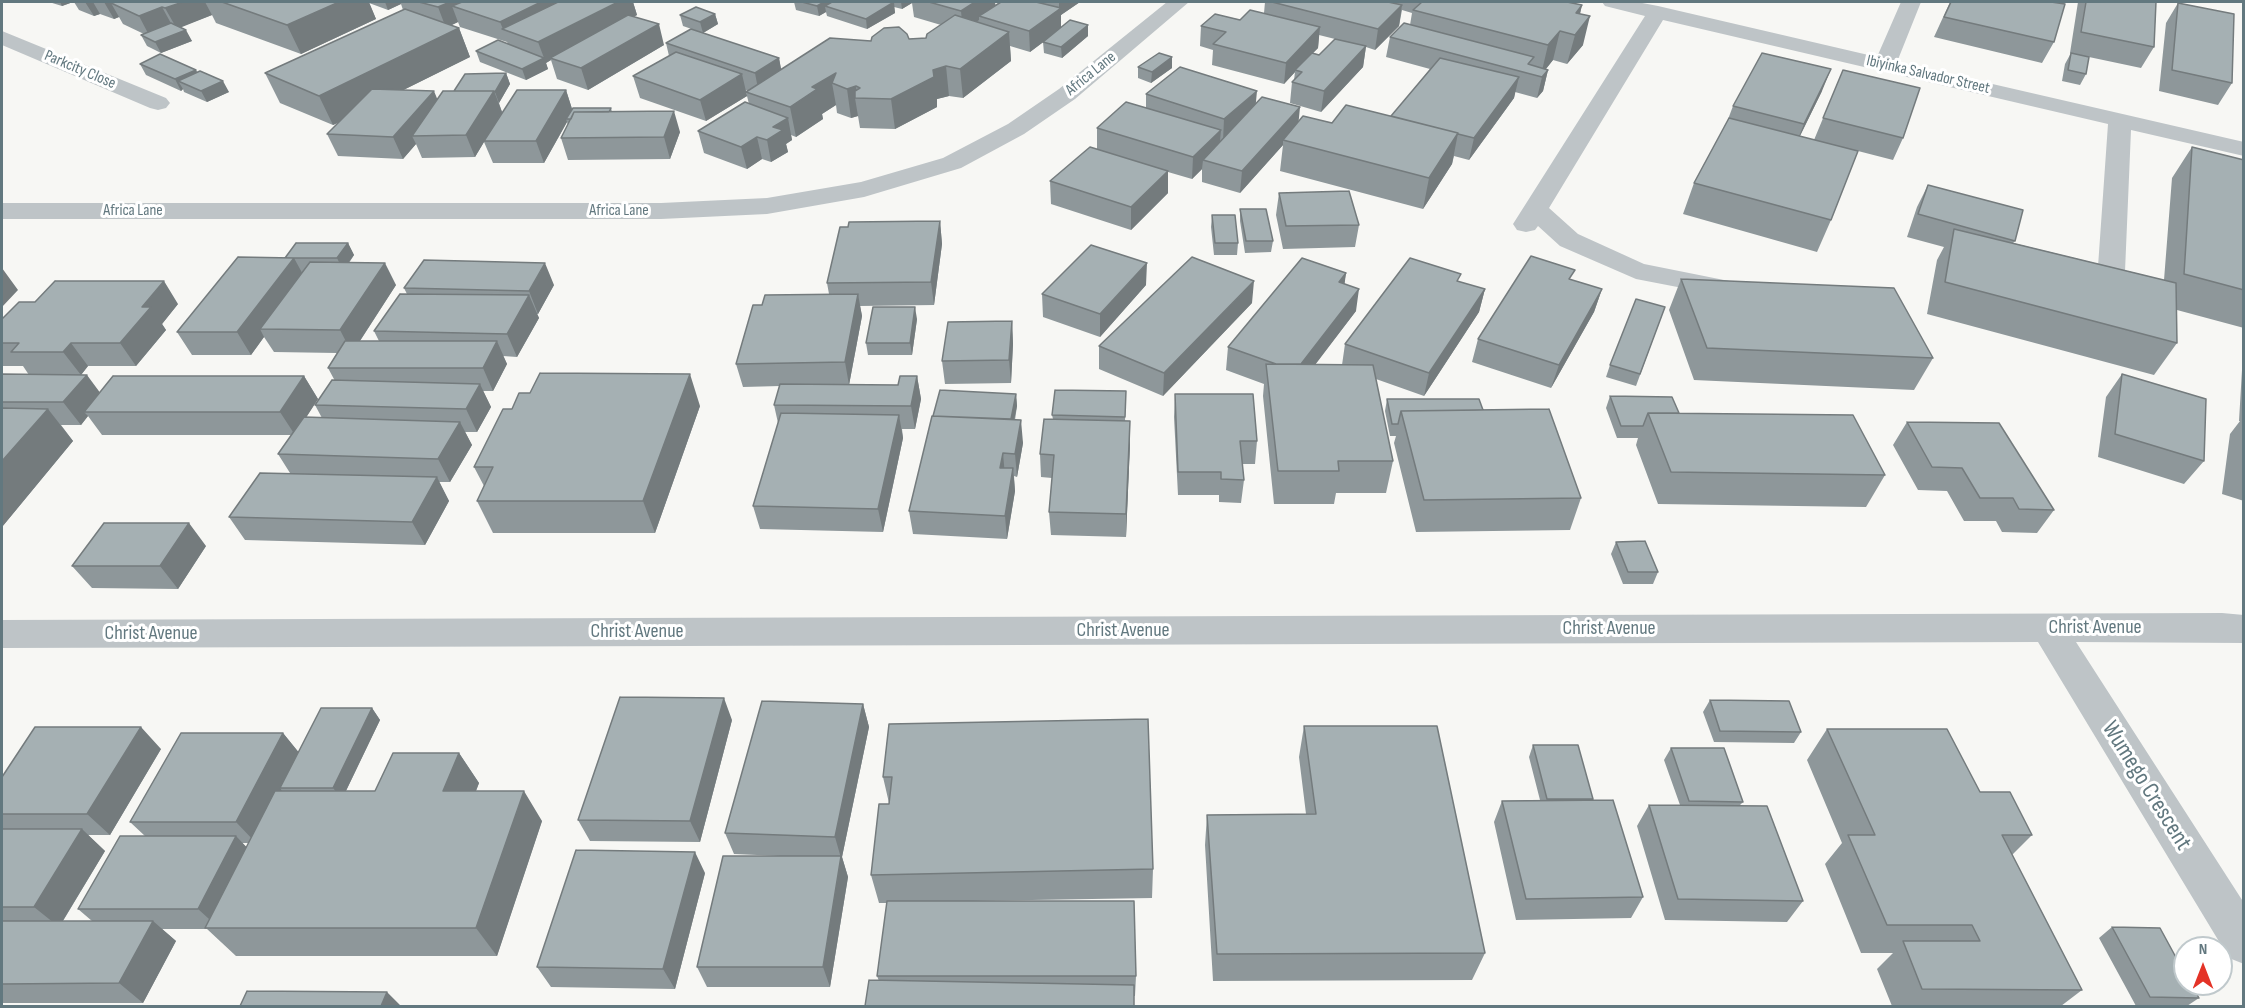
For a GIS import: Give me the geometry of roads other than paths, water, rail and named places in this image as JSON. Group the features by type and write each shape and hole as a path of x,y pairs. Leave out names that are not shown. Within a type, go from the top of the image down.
{"street":[{"name":"Africa Lane","path":"2,211 661,211 767,206 853,191 952,163 1016,129 1067,94 1179,2"},
{"name":"Ibiyinka Salvador Street","path":"1612,2 2244,149"},
{"path":"1885,65 1911,2"},
{"path":"1658,12 1530,217 1569,240 1636,271 1750,293"},
{"name":"Parkcity Close","path":"2,37 158,103"},
{"path":"2110,295 2120,120"},
{"name":"Christ Avenue","path":"2,634 2222,627 2244,629"},
{"name":"Wumego Crescent","path":"2048,628 2244,943"}]}
